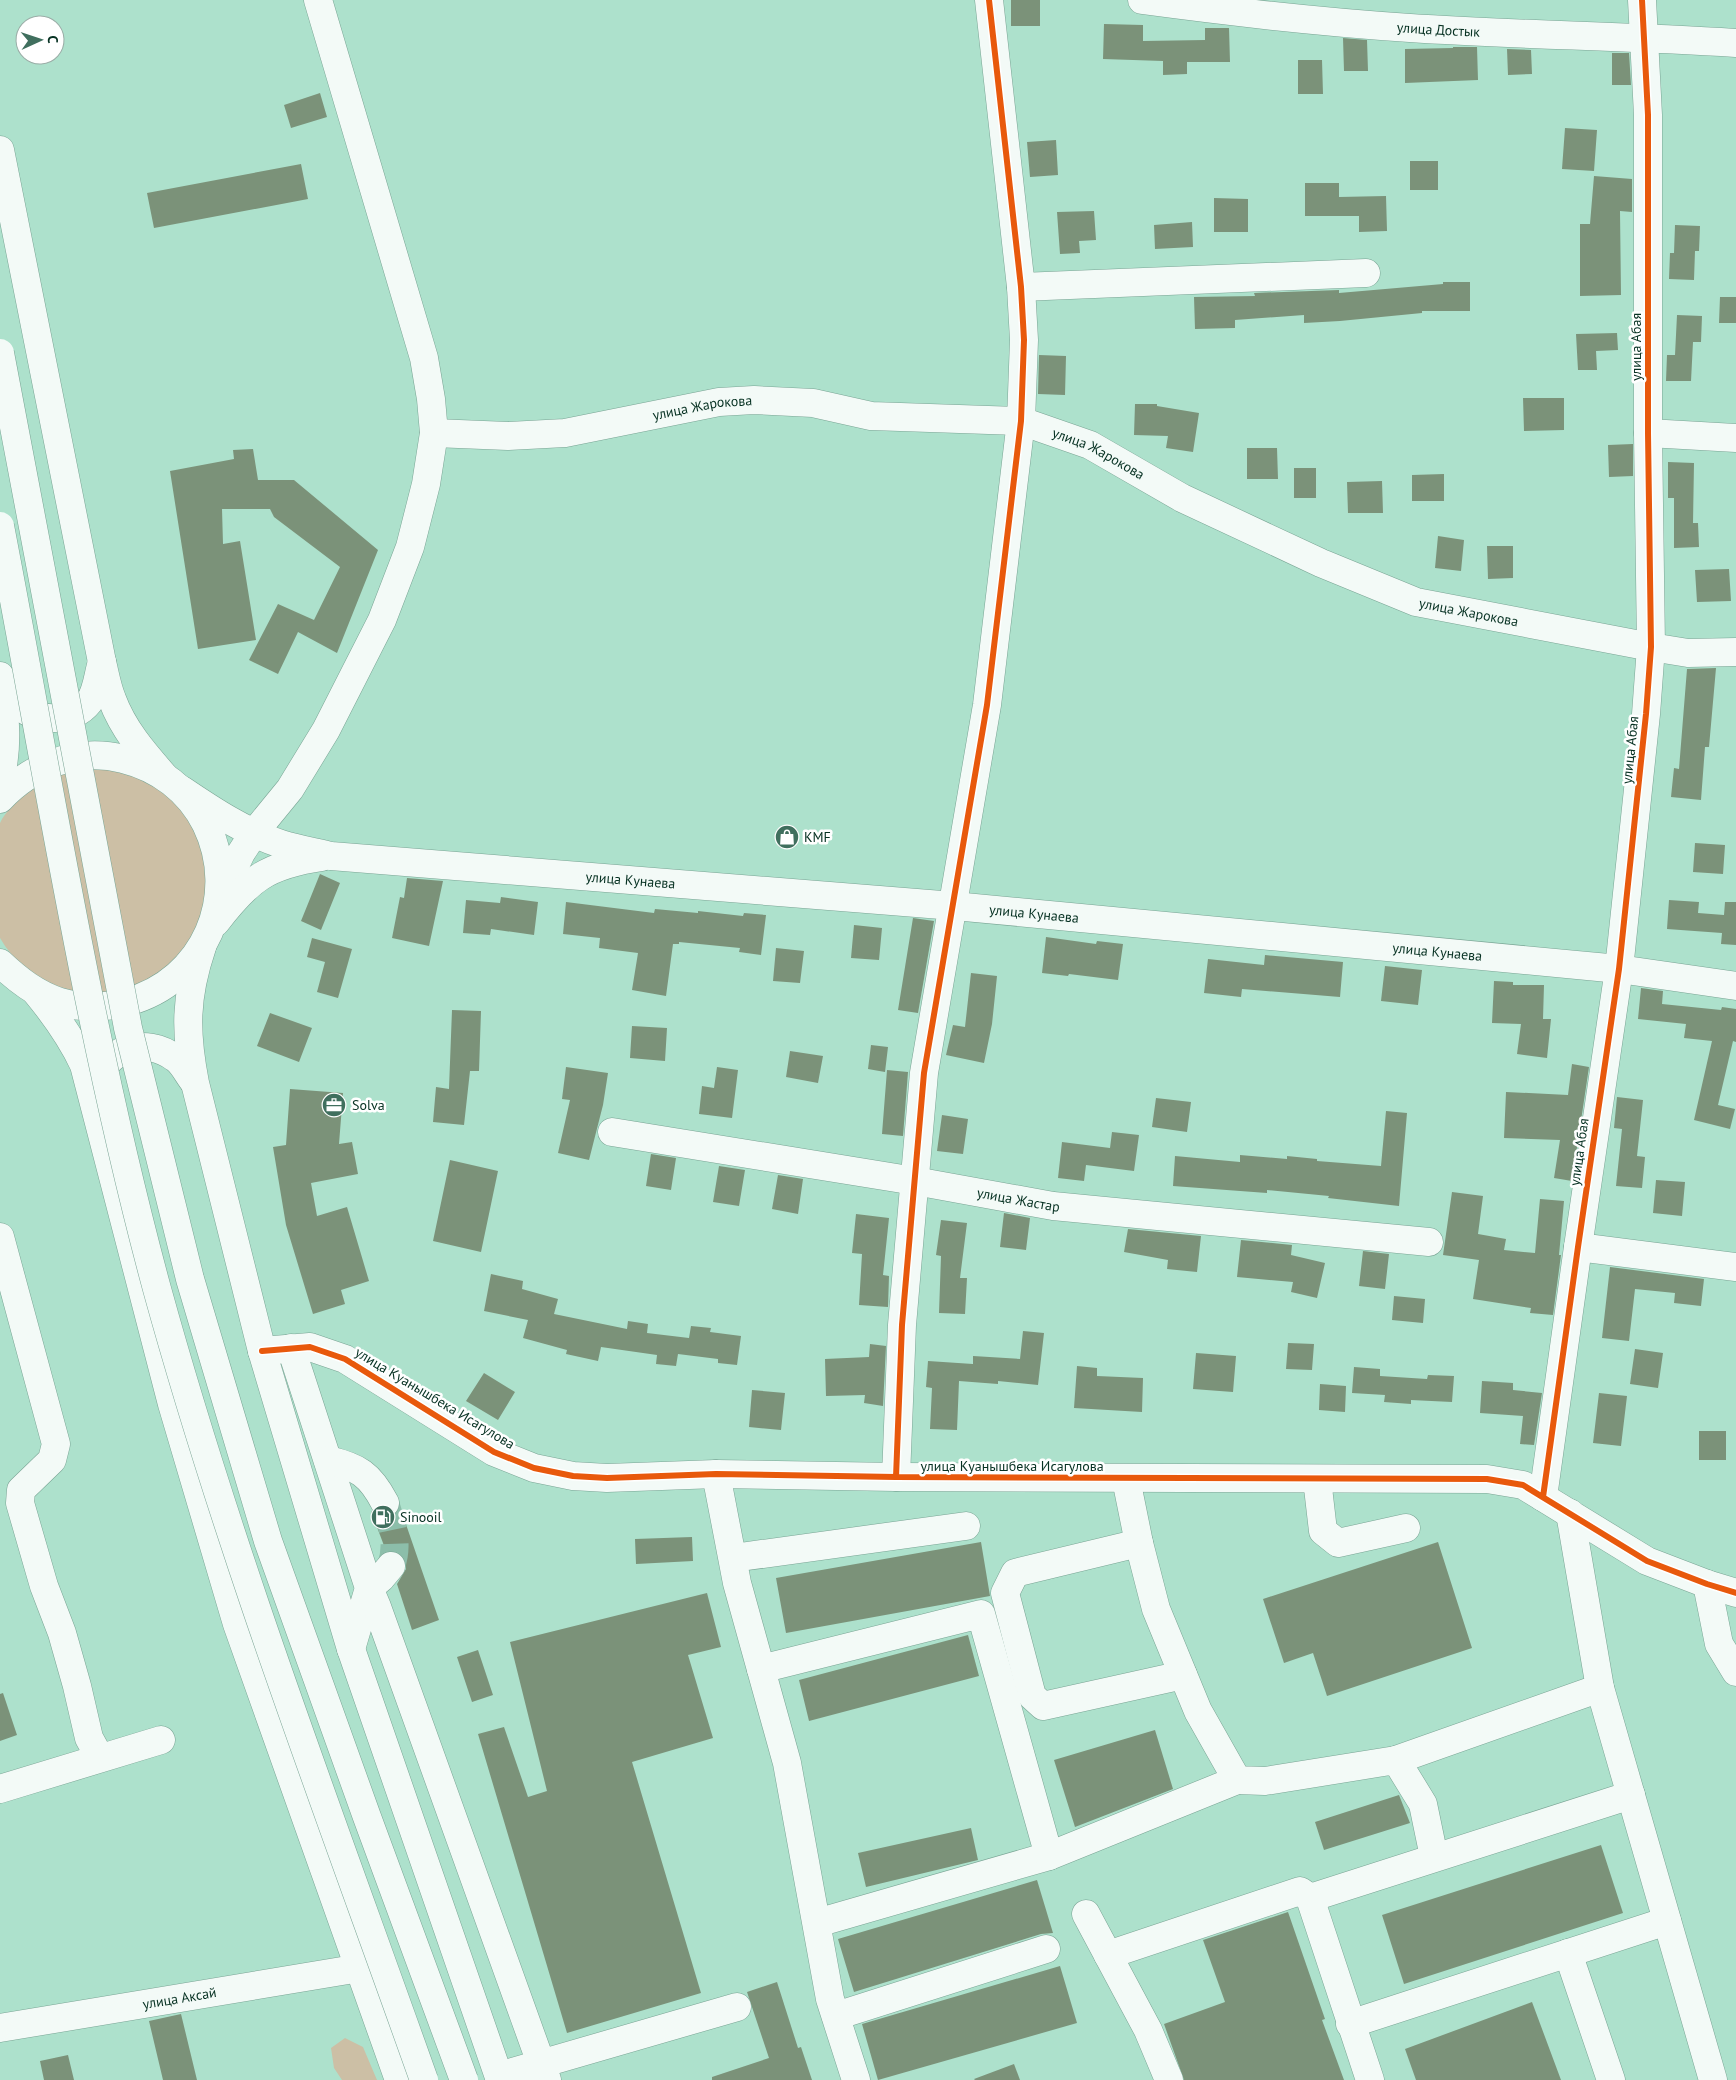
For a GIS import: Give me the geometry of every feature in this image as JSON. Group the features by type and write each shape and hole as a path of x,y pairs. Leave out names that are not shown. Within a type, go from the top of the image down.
{"main road":[{"path":"318,0 424,358 431,399 434,433 426,484 410,548 382,620 326,730 290,789 254,833 241,853 219,898 194,969 187,1021 188,1049 195,1083 262,1350 351,1649 499,2078 544,2072 737,2007"},
{"path":"896,1477 902,1325 924,1073 987,705 1021,421 1024,340 1021,287 989,0"},
{"name":"улица Достык","path":"1142,0 1253,14 1411,28 1736,44"},
{"name":"улица Абая","path":"1544,1497 1619,969 1646,714 1651,647 1648,433 1648,115 1642,0"},
{"path":"0,150 102,662 112,699 125,727 142,751 200,813 213,840 219,869 219,898"},
{"path":"1021,287 1366,273"},
{"path":"0,353 128,1028 190,1279 268,1541 370,1826 464,2080"},
{"name":"улица Жарокова","path":"434,433 508,436 565,433 719,402 754,400 813,403 871,416 1021,421 1090,445 1182,498 1321,563 1416,602 1688,653 1736,652"},
{"path":"1648,433 1736,438"},
{"path":"0,526 96,1035 157,1288 236,1552 424,2080"},
{"path":"0,676 20,705 35,716 48,719 62,717 78,711 89,702 96,686 102,662"},
{"path":"0,683 6,718 6,745 0,781"},
{"path":"0,799 13,785 35,770 60,760 87,755 114,757 131,761 173,783 213,811 254,833 281,844 331,856"},
{"path":"0,963 16,979 36,992 60,1002 87,1006 114,1005 140,998 164,986 185,968 238,894 268,871 298,861 331,856"},
{"name":"улица Кунаева","path":"331,856 954,906 1619,969 1736,986"},
{"path":"36,992 57,1017 73,1041 84,1065 172,1404 237,1624 399,2080"},
{"path":"92,1098 98,1076 107,1060 123,1051 140,1046 159,1048 176,1058 195,1083"},
{"name":"улица Жастар","path":"612,1132 915,1181 1053,1206 1429,1242"},
{"path":"0,1236 56,1444 52,1460 21,1490 20,1503 44,1586 65,1642 89,1738 100,1758"},
{"path":"1578,1247 1736,1267"},
{"name":"улица Куанышбека Исагулова","path":"262,1350 310,1347 345,1359 494,1452 534,1468 573,1476 607,1478 716,1474 1126,1479 1487,1480 1523,1485 1647,1560 1707,1584 1736,1593"},
{"path":"291,1348 369,1588 544,2072"},
{"path":"328,1460 353,1466 377,1486 385,1503"},
{"path":"716,1474 733,1558 787,1763 830,1999 856,2080"},
{"path":"1126,1479 1139,1543 1156,1609 1198,1711 1237,1780"},
{"path":"1317,1479 1323,1531 1338,1543 1406,1528"},
{"path":"1570,1513 1600,1688 1714,2080"},
{"path":"733,1558 966,1526"},
{"path":"761,1670 981,1614 1005,1593 1015,1573 1139,1543"},
{"path":"351,1649 369,1588 391,1566"},
{"path":"1707,1584 1719,1644 1736,1672"},
{"path":"1005,1593 1032,1696 1043,1706 1183,1675"},
{"path":"981,1614 1049,1856"},
{"path":"817,1924 1049,1856 1237,1780 1265,1781 1396,1760 1600,1688"},
{"path":"0,1790 161,1740"},
{"path":"1396,1760 1423,1804 1434,1858"},
{"path":"1310,1898 1631,1795"},
{"path":"1108,1955 1300,1891 1310,1898 1370,2080"},
{"path":"1086,1914 1148,2030 1168,2080"},
{"path":"1350,2024 1667,1920"},
{"path":"836,2016 1046,1950"},
{"path":"1568,1953 1611,2080"},
{"name":"улица Аксай","path":"0,2028 360,1968"}],"shaded area":[{"path":"102,767 139,776 170,796 192,823 204,854 207,887 201,920 185,949 161,972 127,988 92,993 66,989 40,978 17,961 0,938 0,823 20,798 48,778 67,771"},
{"path":"345,2038 363,2047 377,2080 342,2080 334,2068 331,2048"}],"building":[{"path":"1011,0 1040,0 1040,26 1011,26"},
{"path":"1104,24 1143,25 1143,41 1205,40 1205,28 1229,28 1230,62 1187,62 1187,74 1163,75 1163,61 1103,59"},
{"path":"1343,38 1367,40 1368,71 1344,71"},
{"path":"1477,47 1478,80 1405,83 1405,49"},
{"path":"1507,49 1531,50 1532,74 1508,75"},
{"path":"1612,53 1629,53 1631,85 1612,85"},
{"path":"1298,60 1322,60 1323,94 1298,94"},
{"path":"320,93 327,117 291,128 284,105"},
{"path":"1565,128 1597,130 1594,171 1562,169"},
{"path":"1056,140 1058,175 1030,177 1027,142"},
{"path":"1410,161 1438,161 1438,190 1410,190"},
{"path":"301,164 308,199 154,228 147,193"},
{"path":"1594,176 1632,179 1632,212 1620,211 1621,295 1580,296 1580,224 1590,224"},
{"path":"1305,183 1339,183 1339,197 1386,196 1387,231 1359,232 1359,216 1305,216"},
{"path":"1214,198 1248,199 1248,232 1214,232"},
{"path":"1094,211 1096,240 1079,241 1080,253 1060,254 1057,212"},
{"path":"1192,222 1193,247 1155,249 1154,225"},
{"path":"1675,225 1700,226 1699,251 1695,251 1694,280 1669,279 1670,253 1674,253"},
{"path":"1443,282 1470,282 1470,311 1422,311 1422,313 1304,323 1304,315 1235,320 1235,328 1195,329 1194,297 1255,296 1254,293 1339,290 1339,293 1443,284"},
{"path":"1720,297 1736,297 1736,323 1719,323"},
{"path":"1677,315 1702,316 1701,342 1693,342 1691,381 1666,381 1667,355 1675,355"},
{"path":"1617,333 1618,350 1596,351 1597,370 1578,370 1576,334"},
{"path":"1039,355 1066,356 1065,395 1038,394"},
{"path":"1523,398 1564,398 1564,430 1524,431"},
{"path":"1135,404 1157,404 1157,406 1199,413 1193,452 1166,448 1168,436 1134,435"},
{"path":"1633,444 1633,476 1609,477 1608,445"},
{"path":"1247,448 1277,448 1278,479 1247,479"},
{"path":"253,449 258,480 294,480 378,550 337,653 298,632 278,674 249,660 278,604 314,620 340,567 274,517 270,509 222,509 223,544 240,541 256,640 198,649 170,471 234,459 233,450"},
{"path":"1668,462 1694,463 1693,523 1698,523 1699,547 1674,548 1674,498 1668,498"},
{"path":"1294,468 1316,468 1316,498 1294,498"},
{"path":"1444,474 1444,501 1412,501 1412,475"},
{"path":"1382,481 1383,513 1348,513 1347,482"},
{"path":"1438,536 1464,540 1461,571 1435,568"},
{"path":"1487,546 1513,546 1513,578 1488,579"},
{"path":"1729,569 1731,601 1697,602 1695,570"},
{"path":"1716,668 1709,747 1705,747 1701,800 1671,797 1674,768 1679,769 1687,669"},
{"path":"1695,843 1725,845 1723,874 1693,872"},
{"path":"320,874 340,883 321,930 301,921"},
{"path":"407,878 443,881 429,946 392,938 400,897 404,898"},
{"path":"501,897 538,902 534,935 491,929 490,935 463,933 466,900 500,903"},
{"path":"1669,900 1699,902 1698,913 1724,915 1725,902 1736,902 1736,945 1721,944 1722,933 1667,929"},
{"path":"566,902 654,913 655,909 743,916 744,913 766,915 761,955 739,952 740,948 679,942 679,944 673,944 666,996 632,990 638,953 599,948 600,938 563,934"},
{"path":"913,918 934,921 918,1013 898,1010"},
{"path":"854,925 882,928 879,960 851,958"},
{"path":"1046,937 1096,944 1097,941 1123,944 1118,980 1042,973"},
{"path":"312,938 352,949 338,998 317,992 325,962 307,957"},
{"path":"776,948 804,951 800,983 773,981"},
{"path":"1265,955 1343,962 1340,997 1242,989 1241,997 1204,993 1208,959 1264,965"},
{"path":"1385,966 1422,970 1418,1005 1381,1001"},
{"path":"971,973 997,976 992,1024 984,1063 946,1055 953,1025 965,1027"},
{"path":"1494,981 1513,982 1513,985 1544,985 1543,1019 1551,1019 1547,1058 1517,1054 1521,1024 1492,1023"},
{"path":"1641,988 1663,991 1662,1004 1721,1010 1722,1007 1736,1009 1736,1042 1733,1041 1718,1105 1735,1109 1730,1129 1694,1120 1712,1041 1684,1038 1686,1024 1638,1019"},
{"path":"452,1010 481,1011 479,1071 470,1071 464,1125 433,1122 436,1087 449,1089"},
{"path":"270,1013 312,1028 299,1062 257,1046"},
{"path":"632,1026 667,1028 665,1061 630,1058"},
{"path":"871,1045 888,1047 885,1072 868,1069"},
{"path":"790,1051 823,1056 818,1083 786,1077"},
{"path":"1572,1064 1589,1067 1572,1181 1554,1178 1560,1140 1504,1138 1506,1092 1568,1095"},
{"path":"566,1067 608,1073 603,1105 589,1160 558,1153 570,1100 562,1099"},
{"path":"717,1067 738,1070 732,1118 699,1114 702,1086 714,1088"},
{"path":"887,1070 908,1072 903,1136 882,1134"},
{"path":"290,1089 343,1093 339,1144 352,1142 358,1174 311,1183 317,1216 347,1207 369,1281 341,1290 345,1304 313,1314 286,1225 273,1147 286,1145"},
{"path":"1617,1097 1643,1100 1637,1156 1645,1157 1642,1188 1616,1186 1622,1129 1614,1128"},
{"path":"1156,1098 1191,1102 1187,1132 1152,1127"},
{"path":"1386,1111 1407,1113 1399,1206 1328,1198 1329,1196 1267,1190 1267,1193 1173,1186 1175,1156 1240,1162 1240,1155 1287,1159 1287,1156 1317,1159 1317,1161 1381,1166"},
{"path":"942,1115 968,1119 963,1154 937,1151"},
{"path":"1112,1132 1139,1135 1134,1171 1086,1165 1084,1181 1058,1178 1062,1142 1110,1148"},
{"path":"651,1154 676,1158 671,1190 646,1186"},
{"path":"450,1160 498,1171 481,1252 433,1241"},
{"path":"719,1166 745,1170 739,1206 713,1202"},
{"path":"778,1175 803,1179 798,1214 772,1209"},
{"path":"1656,1180 1685,1182 1682,1216 1653,1213"},
{"path":"1452,1192 1483,1196 1478,1234 1506,1239 1504,1250 1535,1253 1540,1199 1564,1201 1559,1255 1561,1255 1553,1315 1530,1313 1531,1308 1473,1299 1479,1260 1443,1255"},
{"path":"1004,1213 1030,1218 1026,1250 1000,1247"},
{"path":"856,1214 889,1218 883,1275 889,1276 888,1307 859,1305 862,1254 852,1253"},
{"path":"941,1220 967,1223 960,1278 967,1278 965,1314 939,1313 941,1256 936,1255"},
{"path":"1128,1229 1201,1236 1197,1272 1167,1269 1168,1260 1124,1252"},
{"path":"1241,1240 1292,1245 1291,1255 1325,1263 1317,1298 1291,1292 1293,1282 1237,1277"},
{"path":"1363,1251 1389,1254 1385,1289 1359,1286"},
{"path":"1610,1267 1704,1279 1701,1306 1674,1303 1675,1293 1635,1289 1629,1341 1602,1338"},
{"path":"491,1274 523,1281 522,1289 558,1299 554,1314 627,1329 628,1321 648,1324 647,1333 689,1338 691,1326 711,1328 710,1332 741,1336 737,1365 718,1363 718,1359 678,1354 676,1366 656,1364 657,1355 601,1347 598,1361 566,1354 567,1350 523,1338 528,1320 484,1311"},
{"path":"1394,1296 1425,1299 1423,1323 1392,1320"},
{"path":"1023,1331 1044,1333 1038,1385 998,1381 998,1384 959,1381 957,1430 930,1429 932,1388 926,1387 928,1361 973,1364 973,1356 1020,1359"},
{"path":"1288,1343 1314,1344 1312,1370 1286,1369"},
{"path":"870,1344 886,1346 883,1406 864,1403 865,1395 826,1396 825,1359 869,1357"},
{"path":"1635,1349 1663,1353 1658,1388 1630,1384"},
{"path":"1196,1353 1236,1356 1233,1392 1193,1389"},
{"path":"1077,1366 1097,1368 1097,1376 1143,1378 1142,1412 1074,1408"},
{"path":"1354,1367 1380,1369 1380,1376 1427,1379 1428,1375 1454,1376 1452,1402 1411,1400 1411,1404 1384,1402 1385,1395 1352,1393"},
{"path":"484,1373 515,1392 498,1420 466,1401"},
{"path":"1482,1381 1513,1383 1513,1390 1542,1393 1534,1445 1520,1444 1523,1416 1480,1413"},
{"path":"1320,1384 1346,1386 1345,1412 1319,1410"},
{"path":"752,1390 785,1393 781,1430 749,1427"},
{"path":"1599,1393 1627,1396 1621,1446 1593,1443"},
{"path":"1699,1431 1726,1431 1726,1460 1699,1460"},
{"path":"400,1507 439,1620 412,1630 397,1584 406,1569 406,1561 401,1554 386,1551 371,1511 377,1517 385,1519 393,1516"},
{"path":"692,1537 693,1561 636,1564 635,1539"},
{"path":"981,1542 990,1596 786,1633 776,1578"},
{"path":"1438,1542 1472,1648 1327,1696 1313,1653 1284,1663 1263,1599"},
{"path":"707,1593 721,1647 688,1655 713,1738 632,1762 701,1993 567,2033 478,1734 504,1727 528,1797 547,1791 510,1642"},
{"path":"968,1635 979,1676 809,1721 799,1680"},
{"path":"478,1650 493,1695 472,1702 457,1657"},
{"path":"3,1693 17,1735 0,1741 0,1694"},
{"path":"1155,1730 1173,1789 1075,1827 1054,1760"},
{"path":"1399,1795 1410,1823 1324,1850 1315,1822"},
{"path":"971,1828 978,1860 866,1887 858,1853"},
{"path":"1601,1845 1623,1913 1404,1984 1382,1915"},
{"path":"1037,1880 1053,1933 1041,1934 854,1992 838,1939"},
{"path":"1288,1912 1325,2019 1322,2020 1344,2080 1184,2080 1164,2024 1225,2002 1203,1940"},
{"path":"1060,1966 1077,2023 878,2080 862,2024"},
{"path":"777,1982 798,2048 801,2047 812,2080 712,2080 712,2077 769,2058 747,1992"},
{"path":"1532,2002 1561,2080 1416,2080 1405,2049"},
{"path":"181,2014 197,2080 163,2080 149,2021"},
{"path":"68,2055 74,2080 44,2080 40,2061"},
{"path":"1014,2064 1020,2080 974,2079"}],"tunnel":[{"path":"385,1503 394,1542 391,1566"}],"cycle path":[{"path":"896,1477 902,1325 924,1073 987,705 1021,421 1024,340 1021,287 989,0"},
{"path":"1543,1497 1619,969 1646,714 1651,647 1648,433 1648,115 1642,0"},
{"path":"262,1351 310,1347 345,1359 494,1452 534,1468 573,1476 607,1478 716,1474 896,1477 1487,1479 1523,1485 1647,1561 1736,1593"}],"place":[{"name":"KMF","path":"787,837"},
{"name":"Solva","path":"334,1105"},
{"name":"Sinooil","path":"383,1517"}]}
